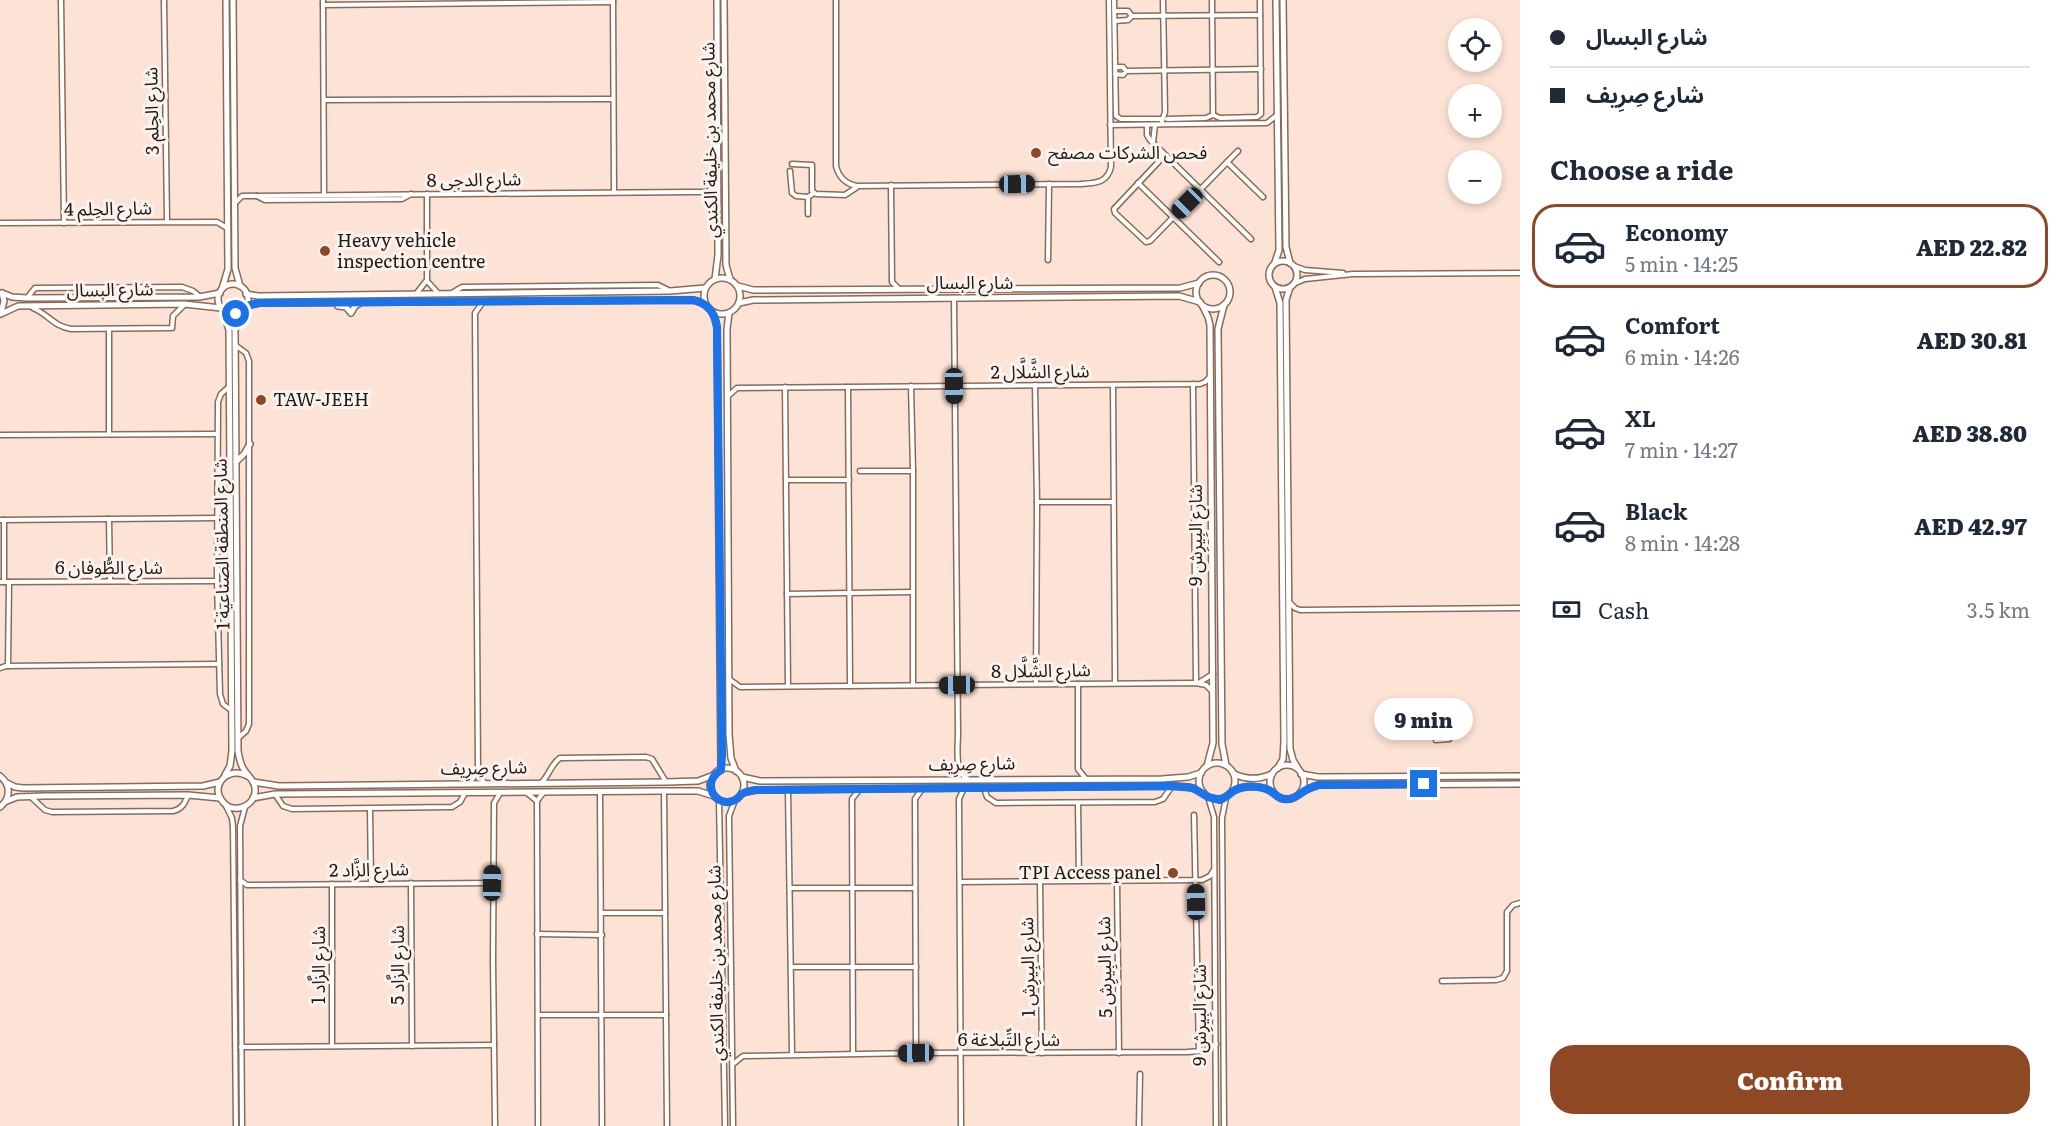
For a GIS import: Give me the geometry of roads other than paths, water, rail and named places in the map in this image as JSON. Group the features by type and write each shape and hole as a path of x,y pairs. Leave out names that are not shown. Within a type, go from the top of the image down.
{"street":[{"path":"61,0 64,224"},
{"name":"شارع الحِلم 3","path":"164,0 167,222"},
{"path":"226,0 228,269 218,300 222,309 232,314 259,303 693,300 705,304 713,312 717,327 721,770"},
{"path":"233,0 235,268 240,286 246,294 245,308"},
{"name":"شارع محمد بن خليفة الكندي","path":"715,279 718,264 717,0"},
{"name":"شارع محمد بن خليفة الكندي","path":"724,0 726,265 730,279"},
{"path":"836,0 837,166 839,175 849,184 857,186 1097,183 1105,179 1111,167 1109,0"},
{"path":"1114,0 1117,118 1165,122 1267,123 1278,132"},
{"path":"1162,0 1165,122"},
{"path":"1212,0 1213,115"},
{"path":"1110,125 1155,125 1213,115 1220,118 1260,115 1260,0"},
{"path":"1276,0 1279,250 1268,276 1275,287 1280,303 1283,759 1272,774 1257,779 1243,778 1234,774 1226,765 1217,763 1208,766 1201,773 1199,783 1208,797 1220,800 1242,787 1257,787 1288,800 1302,791 1319,785 1520,784"},
{"path":"1283,0 1286,248 1297,275 1286,300 1290,749 1304,782 1302,791"},
{"path":"324,195 323,2 613,1 614,192"},
{"path":"1115,11 1128,11 1131,15 1260,15"},
{"path":"1115,21 1128,20 1131,15"},
{"path":"1115,67 1123,67 1126,71"},
{"path":"1115,74 1123,75 1126,71 1261,69"},
{"path":"324,100 612,99"},
{"path":"1267,123 1277,115"},
{"path":"1147,125 1148,137 1251,239"},
{"path":"1153,142 1155,125"},
{"path":"1166,155 1115,206 1115,213 1146,242 1150,241 1238,151"},
{"path":"1227,162 1263,197"},
{"path":"792,164 812,165 814,193"},
{"path":"790,171 792,193 796,196 808,197 814,193 844,195 857,186"},
{"path":"718,183 707,192 718,199"},
{"path":"1138,183 1219,262"},
{"path":"849,184 850,193"},
{"path":"1048,260 1049,184"},
{"path":"891,185 892,282 899,289"},
{"path":"234,188 242,195 234,204"},
{"name":"شارع الدجى 8","path":"242,195 707,192"},
{"path":"257,195 261,200 265,200 402,198 411,194"},
{"path":"416,294 427,280 427,194"},
{"path":"808,197 808,214"},
{"path":"228,214 217,222 228,229"},
{"name":"شارع الحِلم 4","path":"1,222 64,224 217,222"},
{"path":"1275,262 1280,260 1305,270 1353,274 1520,273"},
{"path":"1212,274 1226,280 1230,290 1228,301 1224,305 1211,309 1201,303 1197,296 1198,283 1212,274"},
{"path":"1275,287 1282,289 1305,279 1353,274"},
{"path":"246,294 258,296 670,291 705,288 715,279 725,278 738,286 739,303 729,313 727,325 729,699 730,748 736,771 742,777 744,788 742,793 730,802 714,796 711,785 714,775 726,769 736,771"},
{"path":"427,280 439,294"},
{"path":"885,289 892,282"},
{"name":"شارع البسال","path":"738,286 753,290 1180,288 1198,283"},
{"path":"221,291 229,285 240,286"},
{"path":"27,298 35,288 174,287 188,288 199,297"},
{"path":"705,288 705,304"},
{"name":"شارع البسال","path":"1,292 12,297 27,298 199,297 221,291"},
{"path":"0,314 4,301 1,292"},
{"name":"شارع البسال","path":"739,303 753,300 1179,296 1201,303"},
{"path":"954,298 959,768 967,779"},
{"path":"463,301 475,312"},
{"path":"484,301 475,312 478,771 484,783"},
{"path":"325,303 342,306 351,313 357,304 364,302"},
{"name":"شارع البِيرِش 9","path":"1201,303 1209,321 1210,376 1213,743 1208,766"},
{"path":"29,306 42,312 55,324 71,329 172,328 174,316 184,304"},
{"name":"شارع البسال","path":"0,314 11,308 29,306 184,304 222,309"},
{"name":"شارع البِيرِش 9","path":"1224,305 1218,329 1222,744 1226,765"},
{"name":"شارع المنطقة الصناعية 1","path":"245,308 236,325 235,345 238,738 240,760 251,779"},
{"name":"شارع المنطقة الصناعية 1","path":"222,309 229,330 232,710 231,760 222,780"},
{"path":"713,312 729,313"},
{"path":"109,434 110,328"},
{"path":"235,345 246,352 249,359 250,444 249,724 246,731 238,738"},
{"path":"1210,376 1200,384 1210,392"},
{"path":"727,380 736,388 728,397"},
{"path":"1193,384 1197,683 1206,685 1212,691"},
{"name":"شارع الشَّلَّال 2","path":"736,388 1200,384"},
{"path":"1113,385 1115,683"},
{"path":"911,386 913,686"},
{"path":"1035,386 1036,684"},
{"path":"229,387 221,394 218,402 217,580 221,699 232,710"},
{"path":"785,387 788,686"},
{"path":"848,387 850,686"},
{"path":"0,435 217,434"},
{"path":"236,462 250,444"},
{"path":"860,471 913,471"},
{"path":"786,480 849,480"},
{"path":"1037,502 1113,502"},
{"path":"7,666 2,520 217,518"},
{"path":"110,519 110,581"},
{"name":"شارع الطُّوفان 6","path":"3,582 217,580"},
{"path":"787,594 912,592"},
{"path":"1289,602 1300,610 1520,608"},
{"path":"1289,620 1300,610"},
{"path":"0,666 219,664"},
{"name":"شارع الشَّلَّال 8","path":"740,687 1197,683 1213,675"},
{"path":"729,679 740,687 729,699"},
{"path":"1071,778 1078,769 1078,684"},
{"path":"1436,740 1449,739"},
{"path":"541,783 558,759 589,757 646,757 652,759 666,782"},
{"path":"1278,768 1291,766 1315,777 1520,776"},
{"path":"953,780 959,768"},
{"path":"1078,769 1086,778"},
{"path":"469,783 478,771"},
{"path":"2,778 15,787 23,788 203,786 222,780 233,772 239,772 251,779 255,788 253,798 245,806 236,809 226,805"},
{"name":"شارع صِرِيف","path":"742,777 760,781 1183,778 1201,773"},
{"path":"1233,791 1236,783 1234,774"},
{"path":"1272,774 1269,783 1272,792"},
{"name":"شارع صِرِيف","path":"251,779 279,786 666,782 698,781 714,775"},
{"path":"2,778 9,794 7,801"},
{"path":"222,780 218,793 232,818 233,827 236,1126"},
{"path":"984,788 987,797 996,803 1078,803 1155,802 1163,799 1172,786"},
{"name":"شارع صِرِيف","path":"742,793 756,790 1172,786 1189,787 1203,792"},
{"path":"950,788 959,799"},
{"path":"961,1126 959,799 964,788"},
{"path":"853,1054 852,799 860,789"},
{"path":"907,789 915,799"},
{"path":"916,1053 915,799 922,789"},
{"path":"788,790 792,1054"},
{"path":"844,790 852,799"},
{"path":"664,791 667,1126"},
{"name":"شارع صِرِيف","path":"253,798 274,794 664,791 698,791 714,796"},
{"path":"538,1126 537,801 544,792"},
{"path":"600,792 602,1126"},
{"path":"274,794 283,806 292,809 370,809 452,807 460,802 465,793"},
{"path":"485,793 494,803 492,883 495,1126"},
{"path":"494,803 501,793"},
{"path":"527,793 537,801"},
{"path":"30,796 45,810 52,812 175,811 184,804 188,795"},
{"path":"0,808 15,797 30,796 207,795 220,798"},
{"name":"شارع البِيرِش 9","path":"1208,797 1214,813 1216,1126"},
{"name":"شارع البِيرِش 9","path":"1224,1126 1222,818 1226,798"},
{"name":"شارع محمد بن خليفة الكندي","path":"720,800 725,1126"},
{"name":"شارع محمد بن خليفة الكندي","path":"733,1126 729,816 735,800"},
{"path":"1078,803 1079,880"},
{"path":"242,1126 240,822 245,806"},
{"path":"370,809 370,884"},
{"path":"1194,815 1201,1051 1212,1056 1216,1061"},
{"path":"960,882 1202,880 1210,876 1214,868"},
{"path":"240,880 247,885 240,894"},
{"name":"شارع البِيرِش 1","path":"1040,880 1042,1053"},
{"name":"شارع البِيرِش 5","path":"1117,880 1119,1053"},
{"path":"1202,880 1214,890"},
{"name":"شارع الزَّاد 2","path":"247,885 492,883"},
{"name":"شارع الزَّاد 1","path":"332,884 332,1046"},
{"name":"شارع الزَّاد 5","path":"411,884 412,1046"},
{"path":"790,888 915,888"},
{"path":"1442,981 1503,978 1507,971 1507,912 1513,904 1520,903"},
{"path":"602,912 665,913"},
{"path":"537,934 602,935"},
{"path":"791,967 916,967"},
{"path":"538,1015 666,1015"},
{"name":"شارع التِّبلاغة 6","path":"743,1056 1201,1051 1216,1044"},
{"path":"241,1047 494,1045"},
{"path":"732,1049 743,1056 733,1064"},
{"path":"1139,1126 1140,1074"}],"place":[{"name":"فحص الشركات مصفح","path":"1036,153"},
{"name":"Heavy vehicle inspection centre","path":"325,251"},
{"name":"TAW-JEEH","path":"261,400"},
{"name":"TPI Access panel","path":"1173,873"}]}
